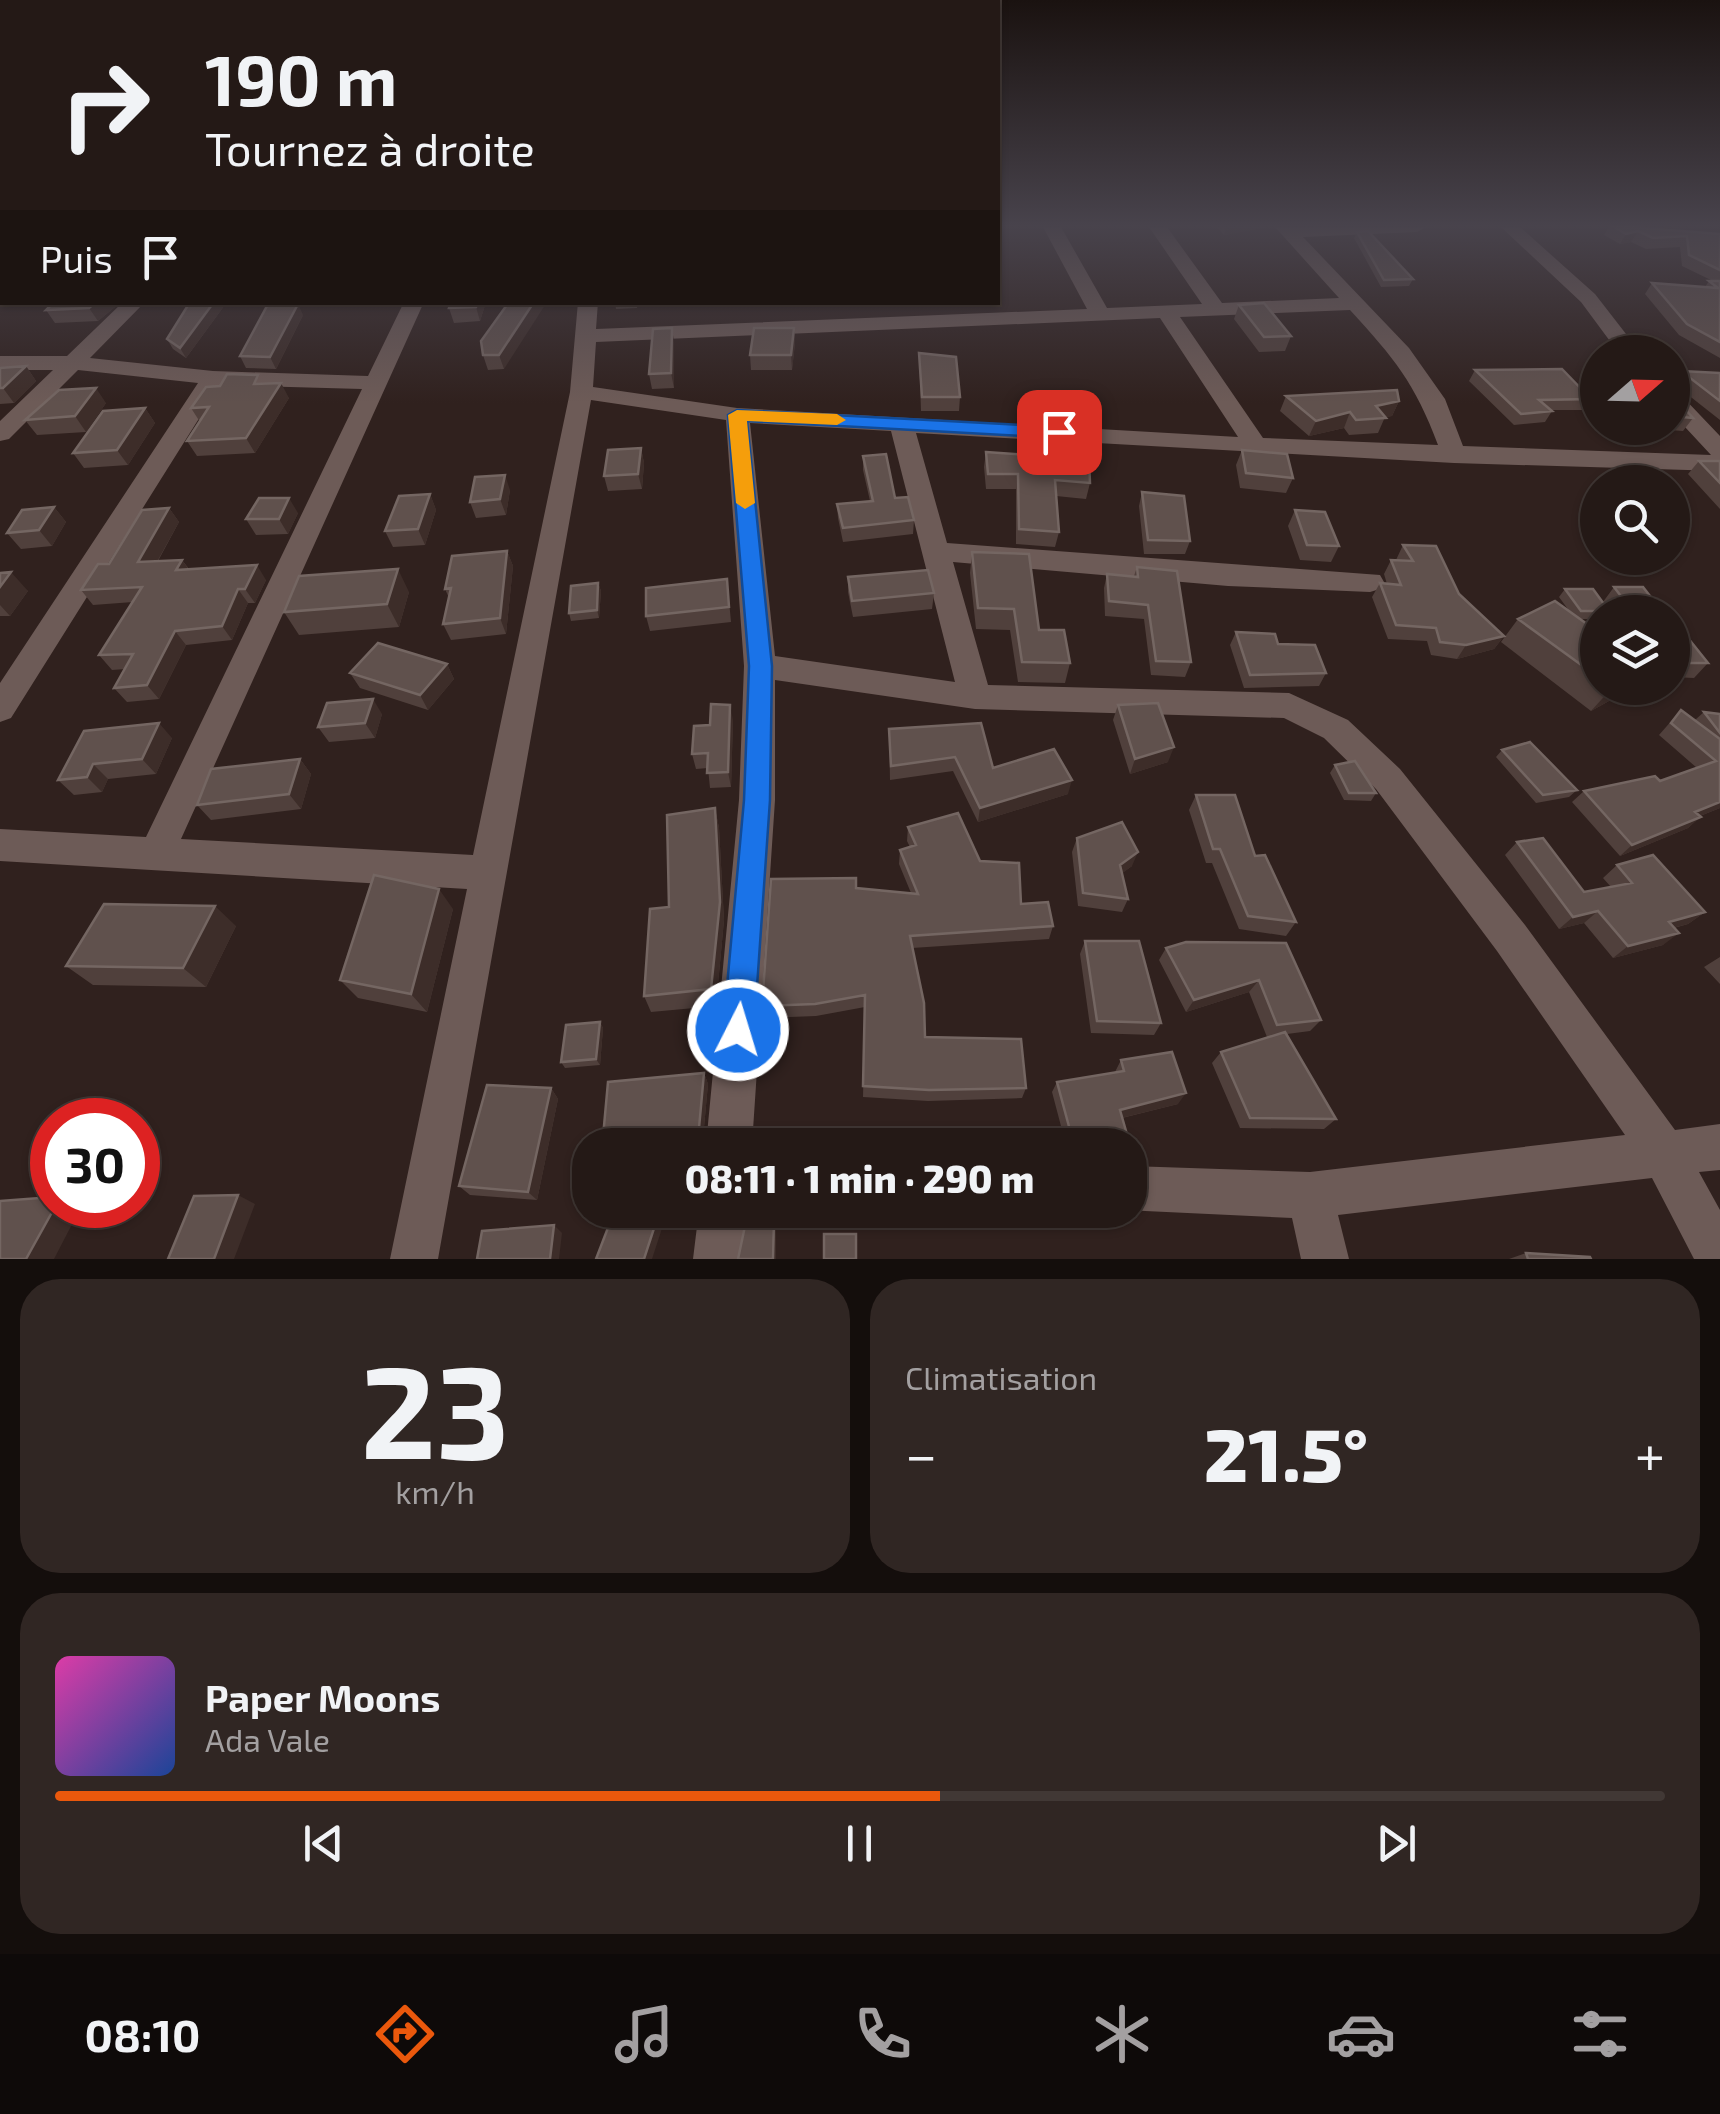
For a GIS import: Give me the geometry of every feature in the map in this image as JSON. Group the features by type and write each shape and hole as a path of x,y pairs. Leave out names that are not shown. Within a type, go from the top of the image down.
{"street":[{"path":"1085,286 1101,314"},
{"path":"1199,286 1216,310"},
{"path":"1336,286 1401,353 1433,399 1454,454"},
{"path":"1575,286 1616,335"},
{"path":"414,1259 581,392 586,319 1101,314 1352,304"},
{"path":"0,434 132,305"},
{"path":"156,854 413,305"},
{"path":"1166,312 1256,445"},
{"path":"0,363 70,363 213,378 376,384"},
{"path":"0,709 213,378"},
{"path":"581,392 737,415 1256,445 1720,463"},
{"path":"730,1128 757,800 760,666 737,415"},
{"path":"1690,418 1720,450"},
{"path":"901,422 975,697"},
{"path":"937,551 1228,576 1370,582"},
{"path":"760,666 975,697 1289,706 1336,730 1400,794 1511,938 1664,1153 1720,1259"},
{"path":"0,845 490,874"},
{"path":"1147,1190 1310,1195 1720,1147"},
{"path":"1310,1195 1325,1259"},
{"path":"717,1259 720,1228"}],"building":[{"path":"1654,286 1688,286 1718,288 1715,286 1720,286 1720,342 1687,324"},
{"path":"1264,303 1291,336 1264,337 1239,305"},
{"path":"51,305 92,305 89,308 46,310"},
{"path":"188,305 212,305 180,348 167,339"},
{"path":"297,305 270,357 240,356 267,306"},
{"path":"450,305 476,305 476,307 449,308"},
{"path":"507,305 532,305 499,355 483,355 481,341"},
{"path":"672,328 671,373 649,374 653,329"},
{"path":"754,328 794,328 791,355 750,355"},
{"path":"919,353 956,357 960,397 922,397"},
{"path":"26,366 3,388 0,388 0,368"},
{"path":"1562,369 1580,388 1580,399 1539,400 1552,411 1521,414 1475,370"},
{"path":"1690,371 1720,373 1720,401 1690,378"},
{"path":"227,374 258,375 254,384 281,383 246,438 187,441 209,407 191,408 206,387 220,386"},
{"path":"96,388 75,416 25,420 59,390"},
{"path":"1397,390 1399,401 1376,406 1386,418 1356,420 1350,412 1316,421 1286,396"},
{"path":"145,408 117,450 73,453 103,411"},
{"path":"641,448 638,474 604,476 608,450"},
{"path":"1242,450 1287,454 1293,478 1246,473"},
{"path":"986,452 1089,459 1090,483 1055,480 1059,532 1019,529 1018,474 988,474"},
{"path":"886,454 895,498 908,497 914,520 843,528 837,504 873,501 863,456"},
{"path":"1699,461 1720,461 1720,483"},
{"path":"505,475 500,499 470,502 475,477"},
{"path":"1142,492 1184,496 1190,541 1148,540"},
{"path":"430,494 418,529 385,531 399,496"},
{"path":"259,498 289,498 279,519 246,519"},
{"path":"54,507 39,530 7,533 22,510"},
{"path":"169,508 138,562 182,560 176,570 257,565 245,589 238,589 222,626 175,631 147,685 114,688 133,654 99,655 142,587 81,590 98,564 109,564 142,510"},
{"path":"1295,510 1325,512 1339,546 1307,545"},
{"path":"1403,545 1436,546 1459,594 1504,636 1466,645 1440,642 1436,628 1396,625 1380,583 1401,585 1391,560 1413,561"},
{"path":"507,551 500,618 443,624 451,588 445,589 452,556"},
{"path":"972,552 1029,554 1039,630 1064,630 1070,663 1022,662 1014,609 978,608"},
{"path":"1137,567 1177,571 1191,662 1156,661 1148,605 1109,601 1107,574 1138,577"},
{"path":"398,569 387,604 284,612 299,576"},
{"path":"928,570 934,593 852,601 848,577"},
{"path":"11,572 0,587 0,573"},
{"path":"727,579 729,607 646,616 646,588"},
{"path":"598,583 597,610 569,613 571,586"},
{"path":"1614,587 1643,587 1649,595 1620,595"},
{"path":"1565,589 1593,589 1597,595 1580,595 1580,610"},
{"path":"1555,601 1580,619 1580,664 1518,619"},
{"path":"1236,632 1275,634 1278,644 1315,645 1326,673 1250,675"},
{"path":"1690,640 1708,663 1690,663"},
{"path":"378,643 447,664 420,695 350,673"},
{"path":"373,699 365,723 318,727 327,703"},
{"path":"1158,703 1174,747 1135,759 1118,705"},
{"path":"711,704 730,705 728,772 707,773 708,753 692,754 694,726 710,725"},
{"path":"1681,710 1720,739 1720,802 1695,812 1701,817 1632,845 1584,791 1655,776 1660,781 1716,761 1671,723"},
{"path":"1704,712 1720,714 1720,733"},
{"path":"159,723 142,759 93,764 87,777 58,780 84,731"},
{"path":"981,723 993,768 1054,749 1072,780 980,808 955,757 891,766 889,729"},
{"path":"1530,742 1577,790 1543,795 1502,750"},
{"path":"300,759 289,794 197,805 211,769"},
{"path":"1355,761 1376,793 1349,793 1335,765"},
{"path":"1196,795 1235,795 1255,856 1265,855 1296,922 1248,916 1220,849 1213,849"},
{"path":"715,808 720,902 711,989 644,996 650,909 669,907 667,815"},
{"path":"958,813 980,861 1019,863 1021,904 1048,902 1053,926 910,936 924,1003 925,1037 1021,1039 1026,1088 929,1090 863,1086 865,995 815,1004 762,1006 771,879 856,878 856,888 918,894 900,850 916,845 908,827"},
{"path":"1122,822 1138,852 1120,865 1128,899 1083,893 1077,838"},
{"path":"1543,838 1584,892 1632,883 1617,865 1653,855 1705,912 1669,922 1679,933 1628,946 1598,911 1573,917 1517,842"},
{"path":"374,875 439,889 411,994 340,980"},
{"path":"104,904 215,906 183,968 66,966"},
{"path":"1085,941 1139,941 1161,1023 1097,1021"},
{"path":"1186,942 1286,943 1321,1020 1277,1025 1259,980 1194,1000 1166,948"},
{"path":"600,1022 596,1059 561,1062 566,1025"},
{"path":"1285,1032 1336,1119 1250,1118 1221,1052"},
{"path":"1172,1052 1186,1093 1120,1110 1125,1128 1069,1128 1057,1082 1124,1071 1121,1060"},
{"path":"704,1073 699,1128 604,1128 608,1082"},
{"path":"487,1085 551,1088 528,1192 459,1186"},
{"path":"238,1195 214,1259 168,1259 194,1196"},
{"path":"30,1199 30,1228 43,1228 26,1259 0,1259 0,1201"},
{"path":"554,1225 550,1259 477,1259 482,1231"},
{"path":"608,1228 654,1228 644,1259 596,1259"},
{"path":"745,1228 774,1228 773,1259 738,1259"},
{"path":"824,1234 856,1234 856,1259 824,1259"},
{"path":"1526,1253 1590,1257 1591,1259 1528,1259"}],"slow traffic":[{"path":"745,503 737,415 837,420"}],"route":[{"path":"738,1030 757,800 760,666 737,415 1059,432"}]}
